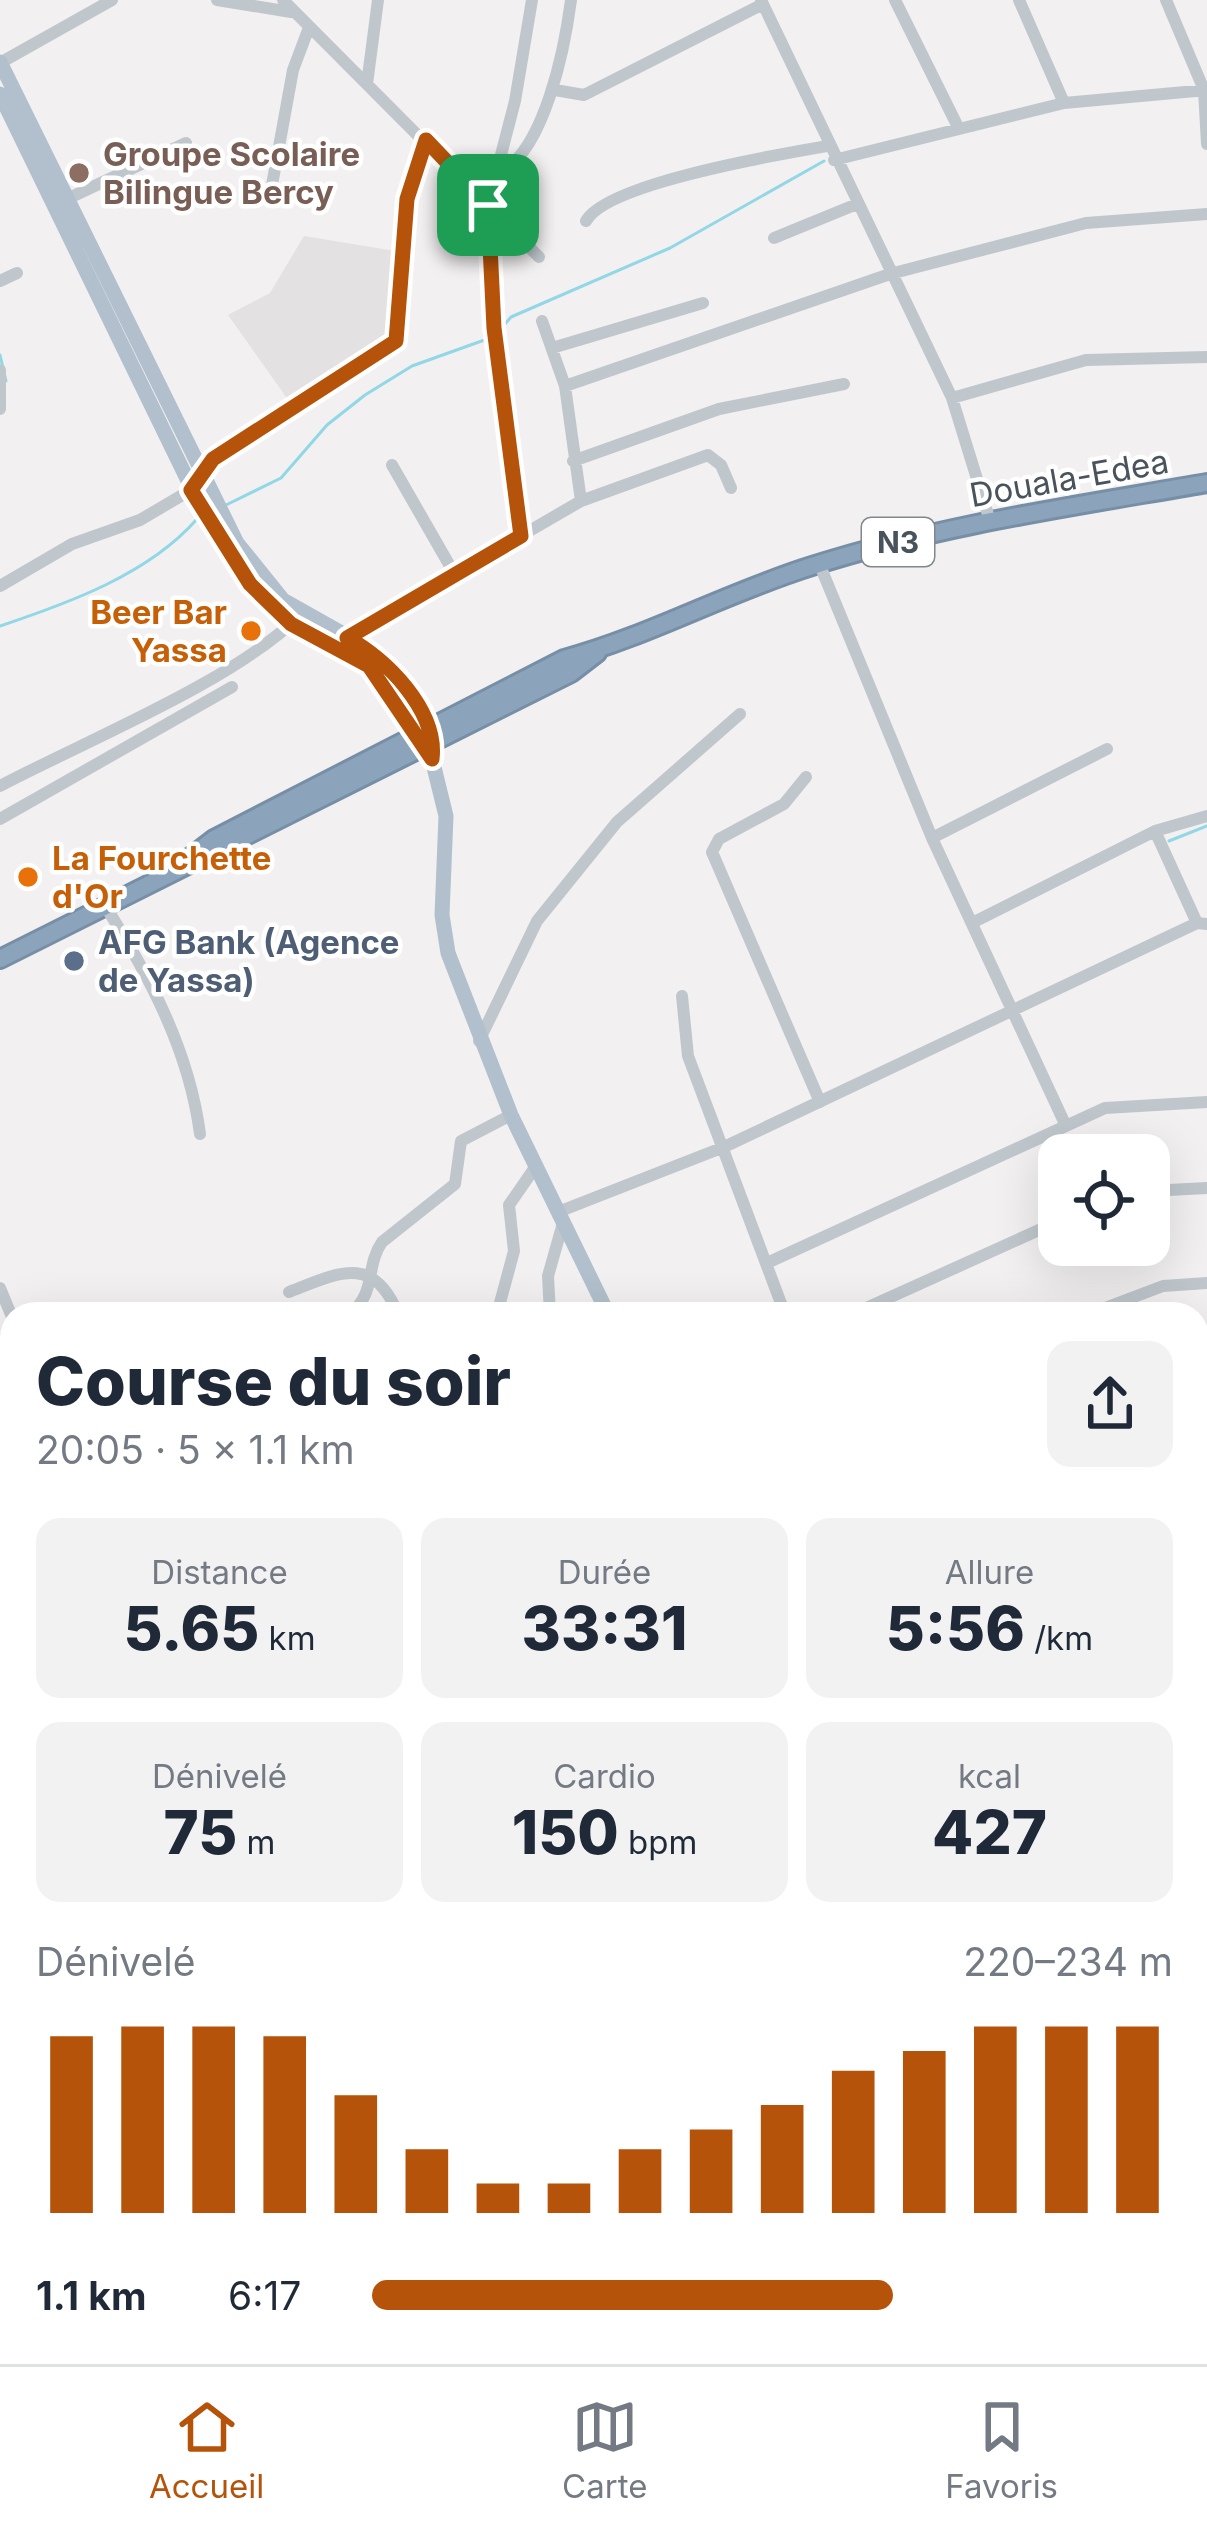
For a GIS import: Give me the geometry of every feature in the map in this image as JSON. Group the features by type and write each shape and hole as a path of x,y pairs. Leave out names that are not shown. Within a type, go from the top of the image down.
{"highway":[{"name":"Douala-Edea","path":"0,959 180,865 223,852 426,743 571,673 602,649 819,563 990,521 1207,483"}],"main road":[{"path":"0,63 69,198 82,243"},
{"path":"0,94 82,243 195,482 250,584 369,666 426,743"},
{"path":"296,619 347,638 391,668 426,743 446,816 442,915 479,1042 602,1302"}],"street":[{"path":"0,63 112,0"},
{"path":"217,0 293,12"},
{"path":"283,0 538,257"},
{"path":"367,85 378,0"},
{"path":"521,536 494,328 488,205 499,173 532,0"},
{"path":"499,173 521,150 555,90 571,0"},
{"path":"895,0 959,130"},
{"path":"1018,0 1064,104"},
{"path":"1166,0 1205,90 1207,144"},
{"path":"555,90 584,95 762,2 827,146 952,398 990,521"},
{"path":"272,185 293,70 308,30"},
{"path":"834,160 1064,104 1205,90"},
{"path":"0,586 72,544 140,520 195,482 213,459 396,341 407,199 426,140"},
{"path":"69,198 186,143"},
{"path":"586,220 592,211 623,197 685,176 827,146"},
{"path":"774,238 857,204"},
{"path":"565,386 890,274 1086,223 1207,214"},
{"path":"0,281 17,273"},
{"path":"552,347 703,303"},
{"path":"542,322 565,386 580,501"},
{"path":"952,398 1086,360 1207,357"},
{"path":"0,370 0,409"},
{"path":"573,461 718,409 844,384"},
{"path":"347,638 580,501 708,455 722,465 731,488"},
{"path":"392,465 454,573"},
{"path":"819,563 932,838 1066,1126"},
{"path":"0,786 210,678 296,619"},
{"path":"0,818 232,687"},
{"path":"479,1042 537,921 617,822 740,714"},
{"path":"932,838 1107,749"},
{"path":"806,777 784,804 719,839 712,852 820,1102"},
{"path":"972,923 1155,831 1207,815"},
{"path":"549,1302 548,1276 560,1218 724,1147 1202,923 1155,831"},
{"path":"103,903 164,1011 195,1095 200,1134"},
{"path":"682,996 688,1056 781,1302"},
{"path":"767,1263 1122,1104 1207,1102"},
{"path":"362,1302 370,1294 374,1254 382,1241 455,1184 460,1141 511,1114"},
{"path":"500,1302 514,1251 509,1205 536,1166"},
{"path":"1170,1190 1207,1188"},
{"path":"880,1302 1038,1231"},
{"path":"289,1292 329,1276 373,1275"},
{"path":"373,1275 390,1302"},
{"path":"1121,1302 1163,1286 1207,1283"}],"shaded area":[{"path":"304,236 395,251 397,334 289,401 228,315 270,293"}],"waterway":[{"path":"498,332 511,317 670,248 824,161"},
{"path":"226,505 281,478 327,425 365,395 412,366 490,338"},
{"path":"0,355 6,381"},
{"path":"0,626 80,597 132,571 197,519"},
{"path":"1169,841 1207,826"}],"place":[{"name":"Groupe Scolaire Bilingue Bercy","path":"79,173"},
{"name":"Beer Bar Yassa","path":"251,631"},
{"name":"La Fourchette d'Or","path":"28,877"},
{"name":"AFG Bank (Agence de Yassa)","path":"74,961"}],"route":[{"path":"426,140 488,205 494,328 521,536 347,638 382,658 401,682 434,742 432,759 369,666 291,624 250,584 191,490 213,459 396,341 407,199 426,140"}]}
